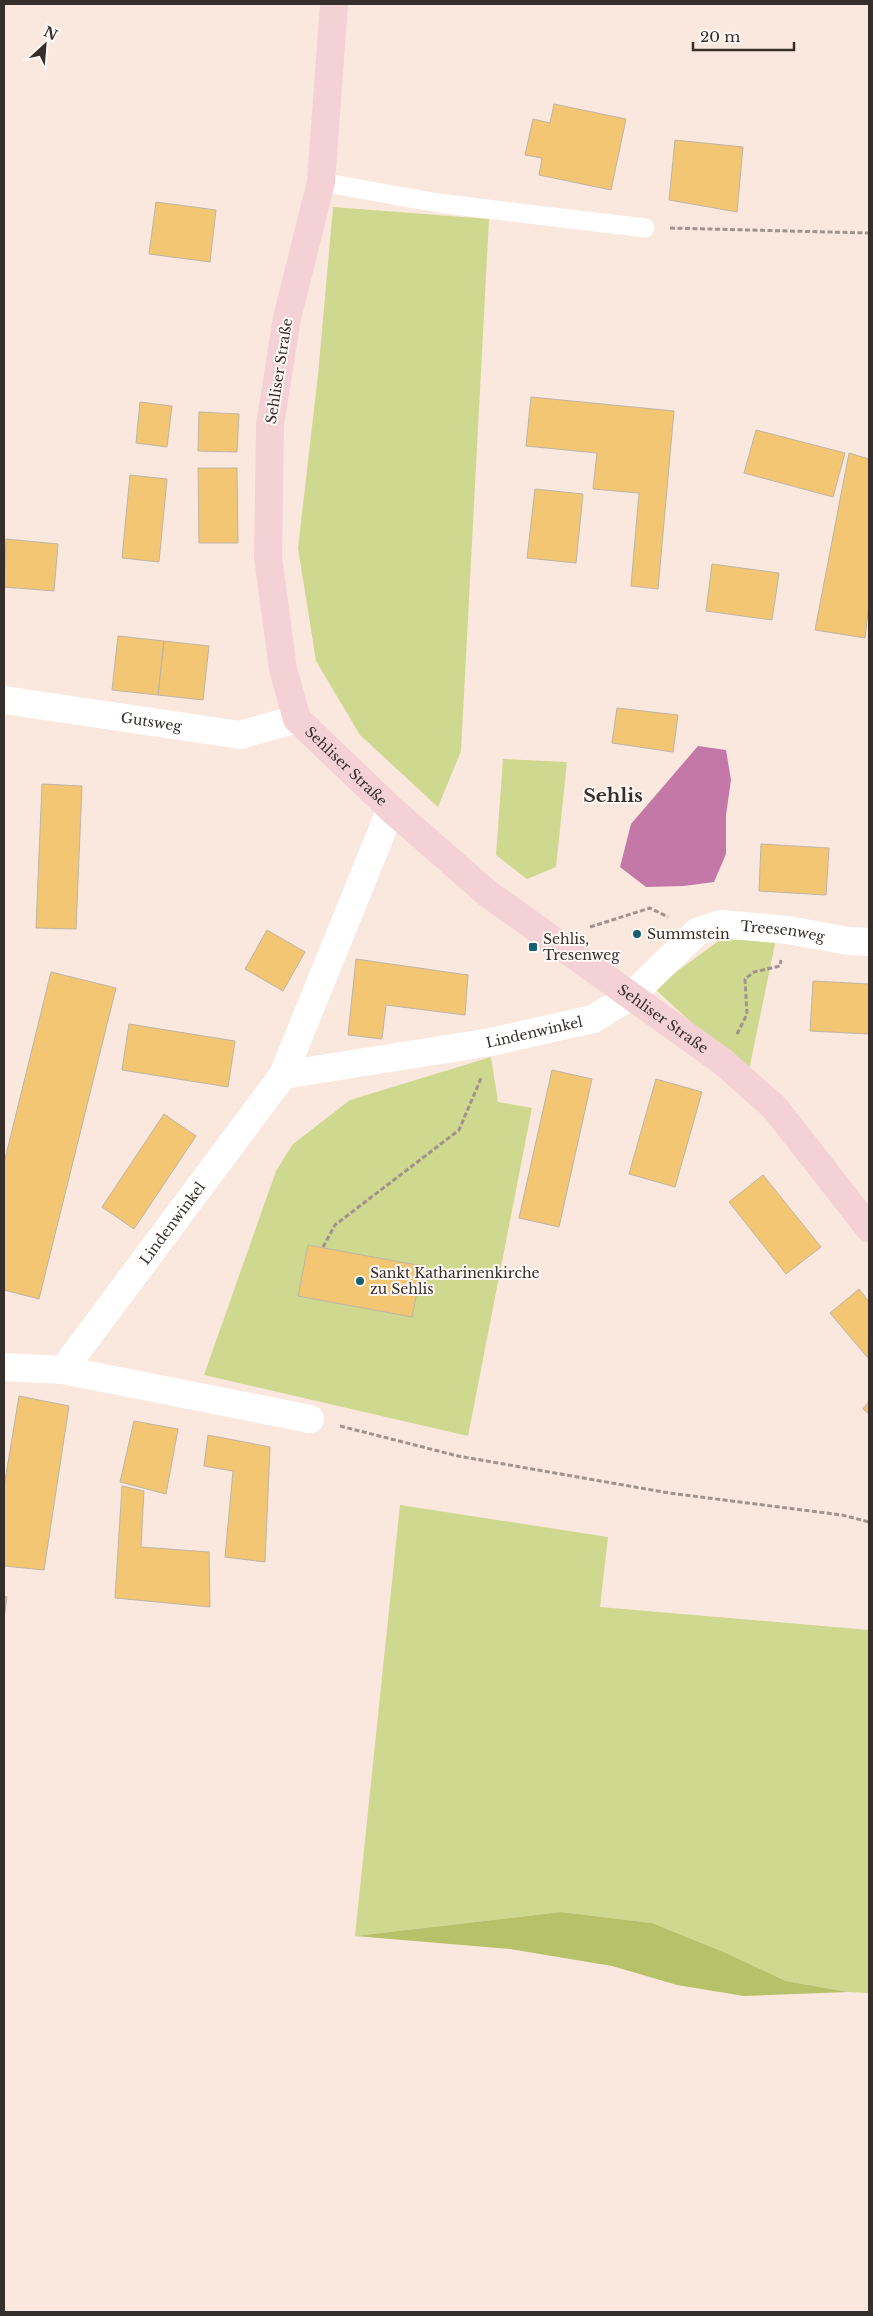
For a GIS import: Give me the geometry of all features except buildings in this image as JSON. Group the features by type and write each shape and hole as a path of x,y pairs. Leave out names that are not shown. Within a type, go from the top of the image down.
{"street":[{"name":"Sehliser Straße","path":"334,4 321,182 287,318 270,425 268,557 283,669 297,719 391,809 487,893 722,1061 776,1108 869,1228"},
{"name":"Gutsweg","path":"4,700 240,735 297,719"},
{"name":"Lindenwinkel","path":"63,1370 283,1075 391,809"},
{"name":"Treesenweg","path":"632,995 697,932 721,924 788,930 848,941 869,942"},
{"name":"Lindenwinkel","path":"283,1075 491,1042 593,1019 632,995"},
{"path":"4,1367 63,1370 310,1419"}],"lane":[{"path":"321,182 438,202 644,228"}],"path":[{"path":"644,228 869,233"},
{"path":"553,939 650,908 697,932"},
{"path":"722,1061 747,1014 745,979 754,972 780,966 788,930"},
{"path":"323,1247 335,1225 459,1130 483,1074 491,1042"},
{"path":"310,1419 458,1456 669,1493 842,1515 869,1522"}],"green space":[{"path":"333,207 489,219 461,751 438,807 360,735 316,661 298,548 318,375"},
{"path":"503,759 567,762 556,867 527,879 496,855"},
{"path":"776,939 748,1075 654,988 720,940"},
{"path":"491,1057 498,1102 532,1108 468,1436 204,1375 276,1171 293,1144 350,1100"},
{"path":"400,1505 608,1537 600,1607 869,1630 869,1993 848,1992 786,1981 726,1953 652,1923 561,1912 355,1936"},
{"path":"561,1912 652,1923 726,1953 786,1981 848,1992 744,1996 677,1985 612,1966 510,1949 355,1936"}],"shaded area":[{"path":"698,746 726,750 731,780 726,815 726,854 714,882 684,886 646,887 620,867 631,824"}],"place":[{"name":"Summstein","path":"637,934"},
{"name":"Sehlis, Tresenweg","path":"533,947"},
{"name":"Sankt Katharinenkirche zu Sehlis","path":"360,1281"}],"district":[{"name":"Sehlis","path":"613,795"}]}
